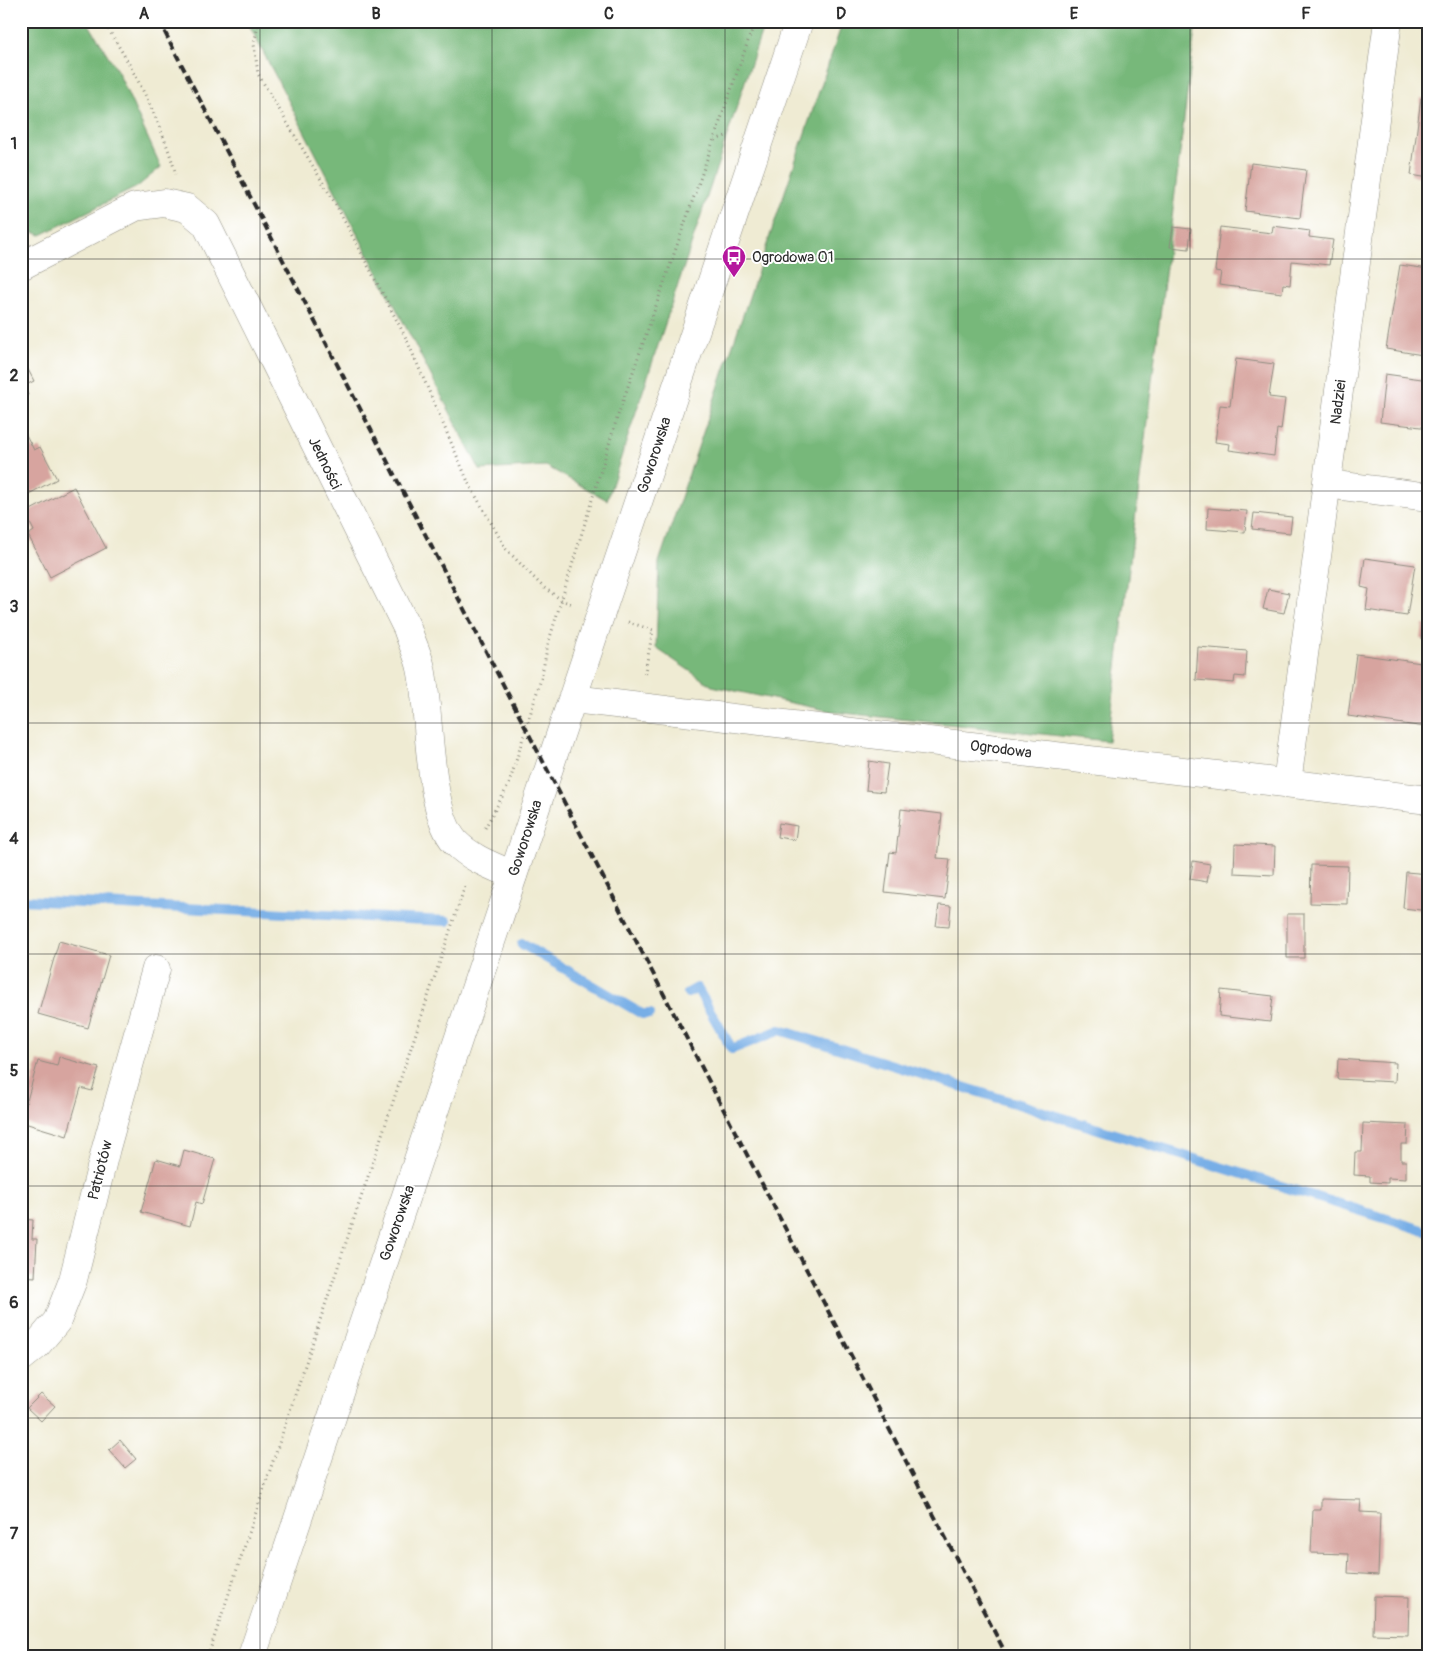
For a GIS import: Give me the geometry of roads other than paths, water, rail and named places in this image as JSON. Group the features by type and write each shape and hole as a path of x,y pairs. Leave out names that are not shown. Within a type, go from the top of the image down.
{"street":[{"name":"Goworowska","path":"252,1656 799,21"},
{"name":"Nadziei","path":"1287,783 1388,21"},
{"name":"Jedności","path":"21,266 135,207 164,203 187,208 206,224 407,628 421,667 435,785 442,819 456,842 475,858 513,875"},
{"path":"1327,484 1429,497"},
{"name":"Ogrodowa","path":"573,699 1429,800"},
{"name":"Patriotów","path":"21,1358 36,1346 57,1321 73,1280 106,1148 156,969"}],"waterway":[{"path":"21,900 447,921"},
{"path":"522,944 642,1014 650,1014"},
{"path":"688,993 697,988 732,1049 780,1030 1429,1232"}],"railway":[{"path":"159,21 1007,1656"}],"place":[{"name":"Ogrodowa 01","path":"734,278"}]}
